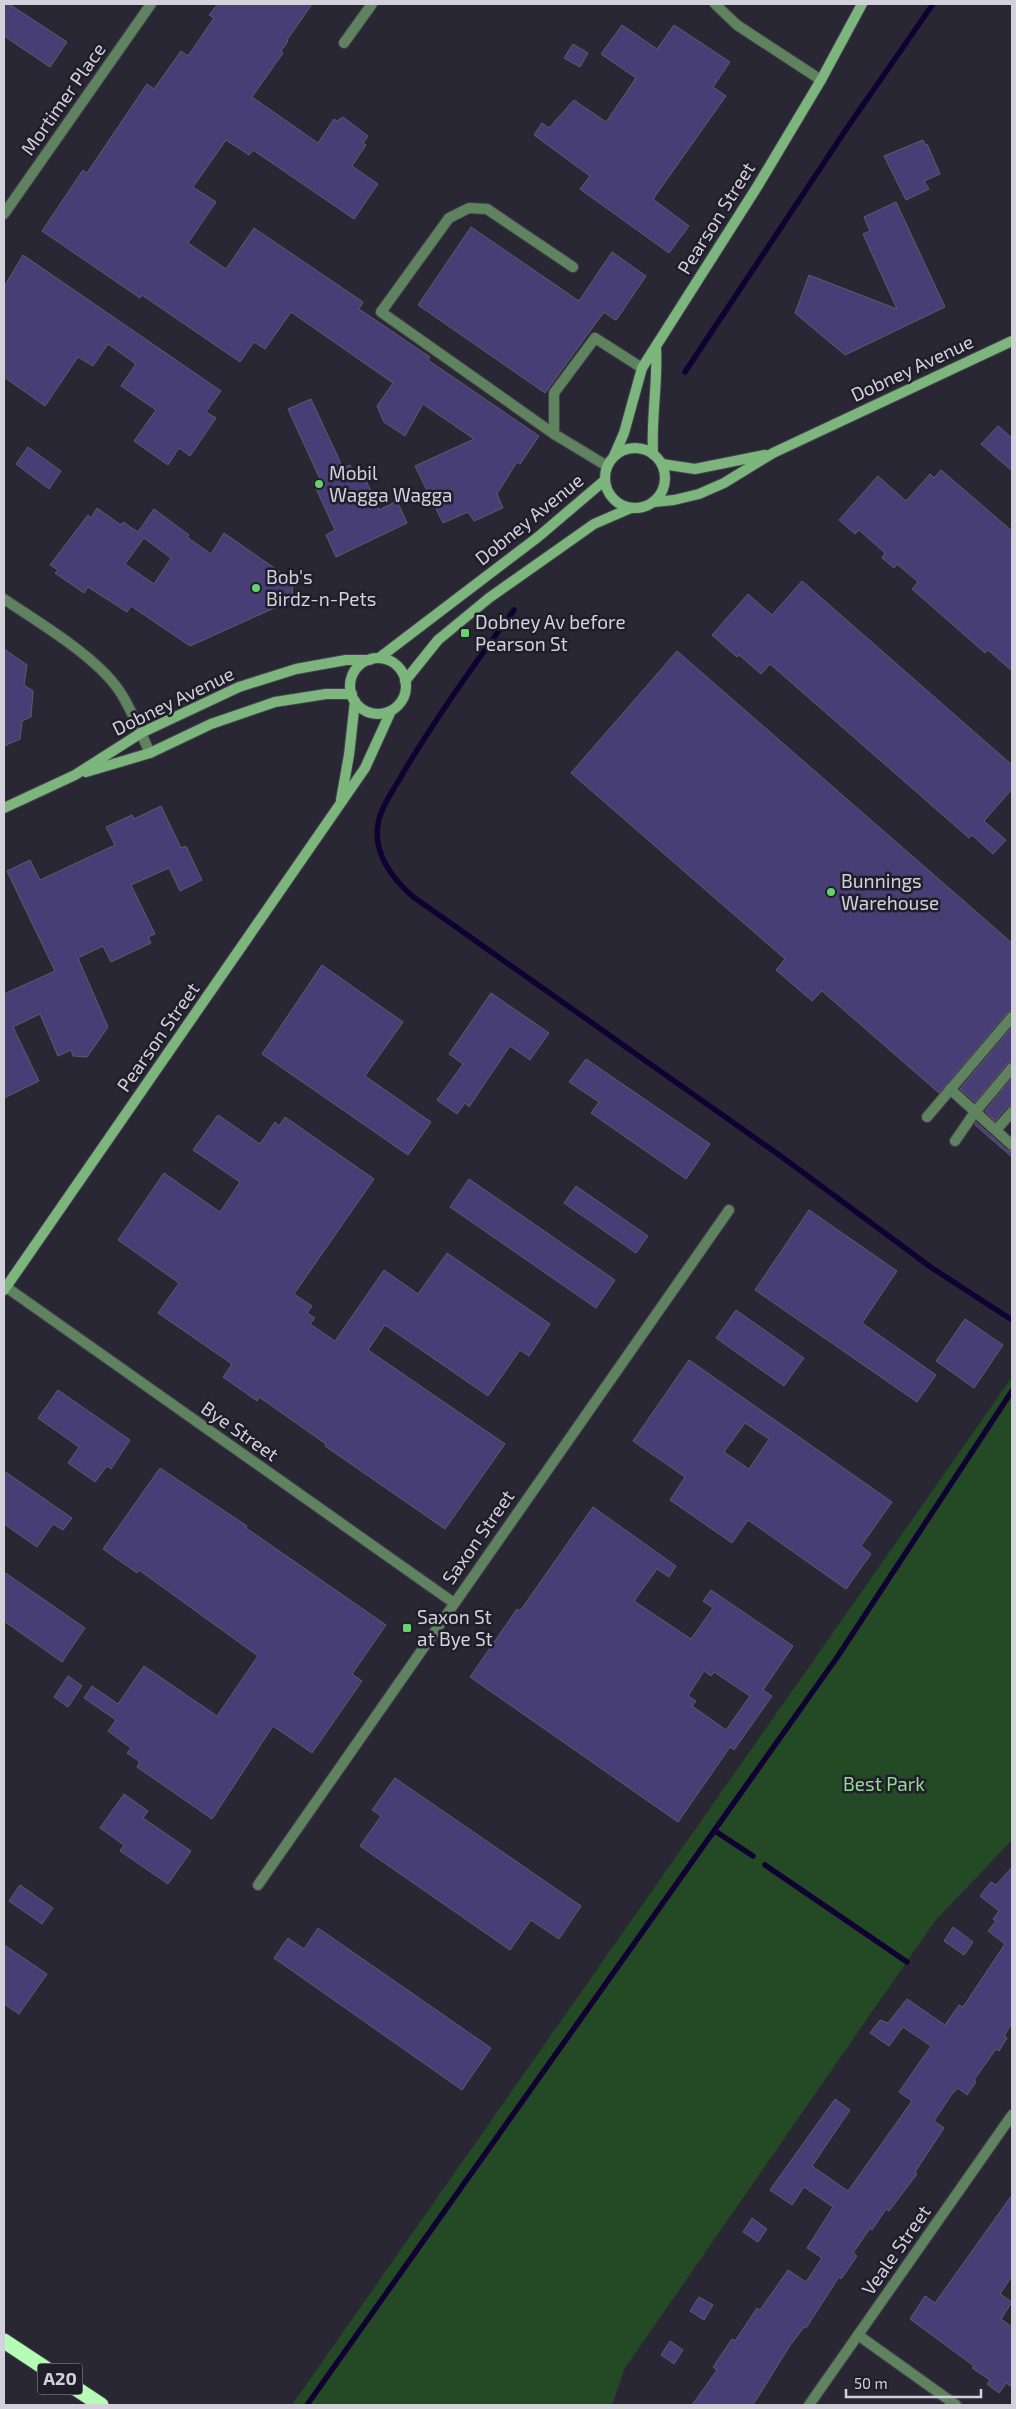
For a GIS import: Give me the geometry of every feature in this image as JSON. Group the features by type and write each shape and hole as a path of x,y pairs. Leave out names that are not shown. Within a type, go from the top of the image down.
{"highway":[{"name":"A20","path":"4,2341 101,2405"}],"main road":[{"name":"Pearson Street","path":"614,456 624,433 642,368 757,187 821,80 862,4"},
{"name":"Dobney Avenue","path":"653,502 674,500 699,494 724,483 773,453 1012,341"},
{"path":"653,454 652,427 658,377 656,348"},
{"path":"633,448 644,449 653,454 662,464 665,480 659,496 653,502 646,506 631,508 623,506 610,496 605,480 607,466 614,456 623,450 633,448"},
{"name":"Dobney Avenue","path":"662,464 695,469 773,453"},
{"name":"Dobney Avenue","path":"4,808 75,775 141,732 239,687 266,677 318,664 374,659 538,537 605,480"},
{"name":"Dobney Avenue","path":"406,680 438,640 489,598 594,524 631,508"},
{"path":"374,659 396,665 406,680 402,700 391,711 383,713 367,711 353,697 352,677 362,663 374,659"},
{"path":"75,775 150,754 211,724 275,702 310,695 353,697"},
{"name":"Pearson Street","path":"341,803 349,755 353,697"},
{"name":"Pearson Street","path":"5,1289 365,768 391,711"}],"street":[{"name":"Mortimer Place","path":"4,214 151,4"},
{"path":"344,43 372,4"},
{"path":"715,4 737,25 821,80"},
{"path":"573,267 487,209 469,208 450,218 382,312 554,434 607,466"},
{"path":"554,434 554,393 595,338 642,368"},
{"path":"4,599 82,654 105,673 121,694 150,754"},
{"path":"926,1117 1012,1017"},
{"path":"955,1141 975,1112 1012,1068"},
{"path":"950,1089 1012,1145"},
{"path":"996,1130 1012,1112"},
{"name":"Saxon Street","path":"258,1885 729,1210"},
{"name":"Bye Street","path":"5,1289 454,1604"},
{"name":"Veale Street","path":"809,2405 1012,2115"},
{"path":"858,2335 956,2405"}],"green space":[{"name":"Best Park","path":"1012,1377 1012,1840 935,1921 625,2368 612,2405 292,2405"}],"building":[{"path":"4,4 9,4 67,42 50,67 4,36"},
{"path":"218,4 312,4 287,40 281,51 283,53 252,97 318,143 334,119 337,121 343,117 368,136 363,143 366,145 352,166 378,184 354,219 253,150 249,155 226,140 193,187 216,202 188,243 226,269 254,228 363,302 359,309 430,357 428,360 539,436 520,464 517,462 497,494 503,508 474,521 468,512 443,523 415,466 474,439 423,404 405,436 384,422 377,406 393,383 291,312 265,349 254,342 240,362 142,295 140,298 42,231 83,170 87,173 147,84 154,89 181,51 188,56 214,18 209,15"},
{"path":"622,25 657,49 674,25 730,62 713,87 726,96 653,199 689,226 669,253 580,189 590,176 534,135 542,123 549,128 574,100 606,122 636,78 601,54"},
{"path":"573,44 588,53 580,67 564,58"},
{"path":"923,140 925,145 927,144 940,174 924,181 929,189 906,200 884,156"},
{"path":"896,202 945,307 845,355 795,313 809,275 897,309 863,234 870,231 864,217"},
{"path":"471,227 579,301 612,252 646,276 617,319 615,320 604,312 545,393 418,305"},
{"path":"23,255 221,391 206,412 216,418 190,456 179,448 168,465 134,441 156,410 121,386 136,364 108,344 93,366 78,357 45,406 4,377 4,287"},
{"path":"311,399 343,468 350,465 354,472 361,469 379,510 397,501 407,523 336,557 326,535 335,530 313,482 320,479 288,409"},
{"path":"998,426 1012,438 1012,471 981,444"},
{"path":"28,447 61,471 49,489 16,464"},
{"path":"941,470 1012,531 1012,671 988,650 985,653 912,589 918,582 897,564 894,568 882,558 885,553 859,530 855,534 839,520 878,476 906,501 930,474 934,478"},
{"path":"97,508 121,525 123,522 138,532 154,509 189,535 187,537 211,554 224,533 293,581 292,600 190,646 131,606 127,612 88,587 84,593 55,573 58,570 50,565 88,515 91,518","holes":["144,538 171,558 154,584 125,564"]},
{"path":"802,581 1012,765 1012,789 984,821 1006,840 993,854 972,835 969,838 770,664 761,674 739,655 737,657 712,635 748,594 772,615"},
{"path":"4,649 27,665 24,685 33,691 31,717 22,721 20,739 4,746"},
{"name":"Bunnings Warehouse","path":"677,651 1012,943 1012,1010 1007,1013 939,1093 822,991 812,1001 776,970 785,959 571,773"},
{"path":"161,806 181,848 186,846 202,880 180,891 169,868 131,885 155,934 148,937 151,943 111,962 103,946 78,958 108,1027 87,1057 73,1056 71,1050 58,1056 40,1014 13,1027 39,1081 4,1098 4,994 55,971 7,871 30,860 40,880 115,845 106,827 132,815 134,819"},
{"path":"322,965 403,1022 365,1076 431,1122 408,1155 262,1054"},
{"path":"491,993 549,1033 530,1060 510,1046 469,1107 465,1103 457,1114 437,1100 463,1064 449,1054"},
{"path":"1012,1027 1012,1061 1007,1064 975,1102 960,1089"},
{"path":"586,1059 710,1144 686,1179 591,1113 599,1102 569,1082"},
{"path":"1012,1078 1012,1105 1007,1107 995,1121 985,1111"},
{"path":"218,1115 260,1144 275,1122 279,1126 285,1117 374,1179 294,1294 312,1306 307,1313 315,1318 310,1324 335,1341 384,1270 418,1294 447,1253 550,1324 529,1356 520,1350 488,1396 385,1325 368,1350 505,1444 445,1529 325,1446 326,1444 259,1397 257,1401 223,1377 232,1364 158,1313 179,1283 118,1240 164,1173 220,1212 240,1182 193,1150"},
{"path":"976,1122 1007,1150 1012,1152 1012,1157 975,1125"},
{"path":"469,1179 615,1280 596,1308 450,1207"},
{"path":"576,1186 648,1236 636,1253 564,1203"},
{"path":"809,1210 897,1271 862,1323 936,1375 917,1402 755,1290"},
{"path":"736,1310 804,1358 784,1386 716,1338"},
{"path":"965,1319 1003,1345 974,1388 936,1361"},
{"path":"689,1360 892,1502 861,1546 871,1554 846,1589 748,1520 732,1543 670,1500 685,1477 633,1441","holes":["745,1423 769,1439 749,1469 724,1452"]},
{"path":"58,1390 130,1440 111,1469 107,1466 95,1482 68,1463 79,1447 38,1418"},
{"path":"160,1468 247,1526 246,1528 386,1625 352,1674 362,1681 312,1753 273,1726 212,1819 137,1767 140,1762 127,1753 131,1748 108,1731 116,1720 84,1698 92,1686 118,1704 144,1666 217,1716 258,1656 139,1570 137,1573 103,1549"},
{"path":"4,1471 72,1518 63,1530 53,1524 37,1547 4,1524"},
{"path":"593,1507 676,1566 669,1577 657,1569 634,1601 691,1639 713,1608 703,1601 711,1590 793,1646 763,1690 772,1696 734,1750 730,1747 678,1822 470,1677 517,1609 520,1611","holes":["704,1671 711,1676 714,1672 750,1696 726,1730 692,1706 696,1701 688,1696"]},
{"path":"4,1572 85,1628 62,1662 4,1621"},
{"path":"68,1676 82,1686 68,1707 54,1697"},
{"path":"395,1778 581,1906 559,1939 531,1920 510,1950 360,1846 381,1816 372,1810"},
{"path":"124,1794 148,1811 143,1818 191,1851 168,1884 120,1851 124,1845 100,1828"},
{"path":"1012,1867 1012,2023 1004,2036 1007,2038 999,2051 996,2049 974,2080 976,2082 967,2095 958,2088 952,2094 934,2121 944,2128 915,2172 917,2174 889,2211 886,2209 872,2230 870,2228 853,2253 857,2256 841,2279 839,2277 806,2328 804,2327 789,2347 753,2405 692,2405 717,2370 713,2367 732,2339 735,2341 757,2308 760,2310 788,2270 806,2282 822,2258 807,2248 833,2207 804,2187 792,2205 770,2190 835,2099 850,2110 812,2166 848,2191 912,2101 899,2092 931,2046 903,2027 889,2046 870,2033 880,2020 888,2023 907,1999 945,2025 959,2005 963,2007 1005,1944 988,1931 996,1921 993,1919 999,1911 980,1896 991,1882 996,1885"},
{"path":"20,1885 53,1908 42,1924 9,1901"},
{"path":"953,1927 973,1942 964,1955 944,1941"},
{"path":"318,1928 491,2048 462,2090 274,1958 288,1938 304,1949"},
{"path":"4,1945 47,1974 19,2014 4,2004"},
{"path":"1012,2195 1012,2276 1000,2294 1012,2302 1001,2319 1012,2327 1012,2387 1006,2383 999,2393 987,2384 990,2380 972,2368 974,2366 910,2319 925,2296 935,2303"},
{"path":"752,2218 767,2229 758,2242 743,2232"},
{"path":"699,2297 713,2305 704,2320 690,2311"},
{"path":"670,2341 683,2350 674,2364 661,2355"}],"waterway":[{"path":"685,372 847,128 933,4"},
{"path":"514,610 443,710 385,804 378,824 377,835 381,855 391,873 412,896 782,1157 932,1268 1012,1320"},
{"path":"307,2405 838,1656 1012,1391"},
{"path":"715,1831 753,1856"},
{"path":"765,1865 907,1962"}],"place":[{"name":"Mobil Wagga Wagga","path":"319,484"},
{"name":"Bob's Birdz-n-Pets","path":"256,588"},
{"name":"Dobney Av before Pearson St","path":"465,633"},
{"name":"Bunnings Warehouse","path":"831,892"},
{"name":"Saxon St at Bye St","path":"407,1628"}]}
